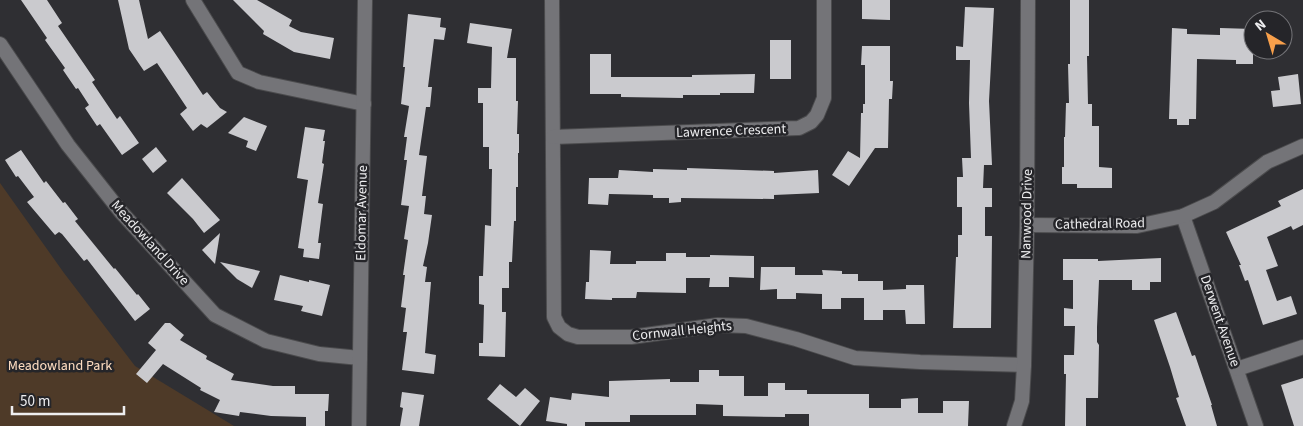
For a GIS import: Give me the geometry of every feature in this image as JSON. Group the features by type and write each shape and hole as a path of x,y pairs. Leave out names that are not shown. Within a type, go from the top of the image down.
{"street":[{"path":"194,0 238,73 259,82 364,104"},
{"name":"Eldomar Avenue","path":"359,426 365,0"},
{"name":"Cornwall Heights","path":"552,0 554,316 559,327 568,334 578,338 631,337 718,325 746,326 796,339 855,358 1024,365"},
{"name":"Lawrence Crescent","path":"553,137 799,128 811,122 817,115 824,98 824,0"},
{"name":"Nanwood Drive","path":"1014,426 1022,400 1024,365 1028,0"},
{"name":"Meadowland Drive","path":"0,44 68,146 121,212 215,314 266,341 319,354 360,358"},
{"name":"Cathedral Road","path":"1027,225 1137,226 1183,216 1214,202 1267,162 1303,146"},
{"name":"Derwent Avenue","path":"1183,216 1256,426"},
{"path":"1237,369 1303,347"}],"green space":[{"name":"Meadowland Park","path":"0,183 64,273 135,366 234,426 0,426"}],"building":[{"path":"21,0 47,0 62,23 58,26 95,80 92,82 117,119 120,116 139,143 122,155 100,124 97,126 85,108 89,105 63,70 65,68 45,40 47,38"},
{"path":"118,0 139,0 148,39 160,31 203,95 207,92 220,108 227,112 207,128 201,124 193,131 180,114 187,108 157,63 144,71 129,49"},
{"path":"233,0 257,0 292,20 289,26 301,32 334,38 330,59 294,52 263,34 264,31"},
{"path":"862,0 890,0 890,20 862,19"},
{"path":"1070,0 1089,0 1088,104 1092,104 1092,126 1099,126 1099,167 1112,168 1112,188 1077,188 1077,184 1062,184 1066,103 1069,103"},
{"path":"965,7 994,8 989,101 992,165 984,165 983,188 992,188 992,207 985,207 985,236 992,236 991,328 953,328 958,235 962,235 962,207 957,207 957,177 963,177 962,158 971,158 970,60 956,60 956,46 963,47"},
{"path":"408,14 441,18 440,27 446,28 444,40 434,39 428,87 432,87 430,107 426,107 419,155 427,156 422,196 426,196 424,214 432,215 423,266 427,267 425,282 431,282 425,353 436,355 434,374 402,370 407,332 403,332 406,308 401,307 408,240 404,239 409,206 401,205 407,160 404,160 407,137 404,137 409,106 401,104"},
{"path":"470,23 512,29 507,58 516,58 517,134 519,134 518,187 516,187 516,221 514,221 512,262 509,262 509,288 502,288 502,312 506,312 505,357 479,356 479,343 483,343 484,305 479,304 479,276 483,276 485,225 491,226 492,169 489,169 489,147 483,147 483,103 478,103 478,88 491,88 492,47 467,43"},
{"path":"1172,28 1187,29 1187,34 1220,35 1220,28 1243,29 1243,60 1253,60 1253,64 1236,64 1236,60 1197,59 1196,119 1189,119 1189,125 1177,125 1177,119 1169,119"},
{"path":"770,40 791,40 791,79 770,79"},
{"path":"862,46 890,46 890,81 893,81 892,99 889,99 888,148 875,148 849,186 832,175 848,151 860,158 861,113 863,113 863,104 865,104 865,65 861,65"},
{"path":"590,54 611,54 611,77 692,77 692,75 755,74 754,93 683,95 683,98 621,97 621,94 590,94"},
{"path":"1298,74 1301,104 1273,107 1271,91 1280,90 1278,77"},
{"path":"244,117 267,126 256,151 246,147 248,141 228,133"},
{"path":"305,127 325,130 322,163 324,164 318,203 323,204 318,243 321,243 319,259 303,257 304,249 298,248 308,180 297,178"},
{"path":"156,147 167,161 153,173 142,159"},
{"path":"21,150 44,183 46,181 63,203 65,202 78,219 75,221 150,309 135,321 87,259 84,261 62,234 59,232 55,235 27,202 34,197 18,176 16,177 5,160"},
{"path":"687,168 774,171 774,173 818,170 819,193 774,195 774,199 681,198 681,202 669,203 669,198 653,198 653,195 609,194 608,205 588,204 589,178 618,178 619,170 653,172 653,169 687,170"},
{"path":"182,178 220,220 204,233 167,193"},
{"path":"1303,189 1303,225 1293,230 1291,226 1267,237 1278,266 1266,270 1277,301 1291,296 1297,314 1263,325 1248,280 1245,281 1239,265 1241,265 1226,232 1281,206 1278,201"},
{"path":"220,233 215,264 202,250"},
{"path":"590,250 611,251 610,264 636,264 636,261 666,261 666,253 686,253 686,257 710,257 710,255 754,256 754,278 729,277 729,287 709,287 710,278 686,278 686,293 637,292 636,298 612,298 612,300 585,299 586,282 589,282"},
{"path":"1161,258 1161,282 1150,282 1150,290 1132,290 1132,280 1099,280 1097,327 1097,342 1099,345 1098,398 1086,398 1086,426 1065,426 1066,374 1064,374 1064,355 1074,355 1075,326 1064,326 1064,308 1073,309 1073,280 1063,280 1063,259 1098,259 1098,261"},
{"path":"220,262 260,271 252,288 237,279"},
{"path":"761,267 795,267 795,275 823,275 822,270 842,271 842,274 858,274 858,281 883,281 883,290 906,289 906,285 924,285 925,324 906,324 905,310 883,310 883,320 864,320 864,298 841,298 841,309 822,309 822,294 796,293 796,299 777,299 777,289 760,290"},
{"path":"280,275 330,285 322,316 301,311 303,306 274,300"},
{"path":"1176,312 1192,356 1195,355 1217,426 1186,426 1176,398 1179,397 1170,367 1154,320"},
{"path":"165,323 170,323 184,335 180,340 207,356 206,359 234,374 231,380 273,386 295,386 295,394 329,394 328,411 325,411 325,426 306,426 306,417 271,416 240,412 239,416 214,412 220,400 200,390 201,388 163,364 147,383 136,374 156,350 148,343"},
{"path":"699,370 719,370 719,376 744,376 744,396 768,396 768,383 785,383 785,390 807,390 807,394 869,394 869,408 901,408 901,399 918,398 918,413 943,413 943,401 969,401 968,426 809,426 809,414 785,414 785,417 723,416 723,405 696,404 696,415 630,415 630,422 585,422 585,426 567,426 567,424 546,421 550,397 571,400 572,393 609,397 609,381 670,379 670,382 699,382"},
{"path":"1303,378 1303,426 1294,426 1281,385"},
{"path":"500,384 516,397 525,388 540,401 520,426 487,399"},
{"path":"402,392 424,395 419,426 400,426 403,408 400,407"}]}
